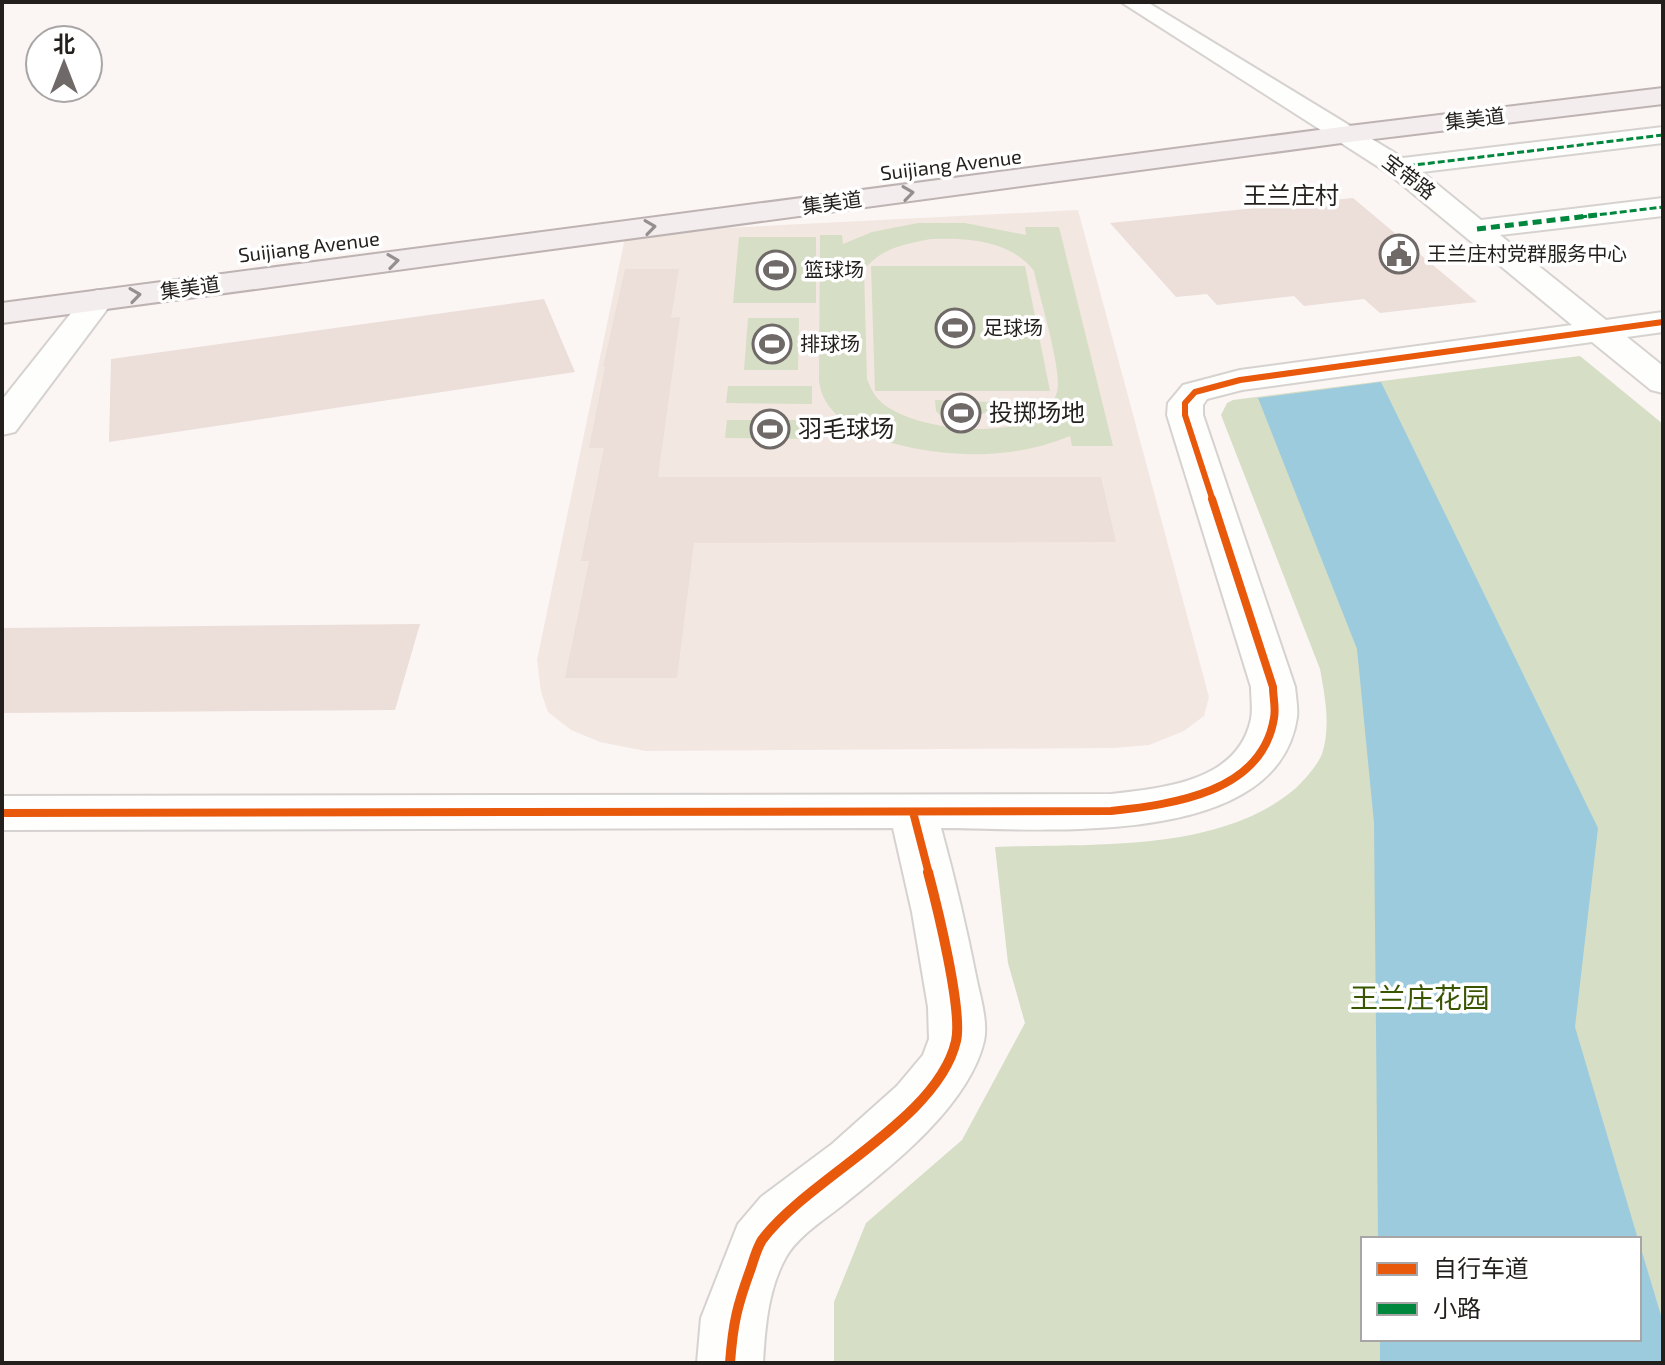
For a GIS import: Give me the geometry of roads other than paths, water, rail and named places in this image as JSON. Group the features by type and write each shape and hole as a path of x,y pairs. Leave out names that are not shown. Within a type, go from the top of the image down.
{"main road":[{"name":"Suijiang Avenue","path":"65,278 1663,75"},
{"name":"集美道","path":"2,313 1349,134 1663,96"}],"street":[{"name":"宝带路","path":"1132,2 1398,167 1663,383"},
{"path":"1398,167 1663,135"},
{"path":"1477,229 1663,207"},
{"path":"2,424 98,300"},
{"path":"2,813 1111,811 1168,804 1217,789 1248,767 1266,745 1274,717 1273,687 1185,415 1185,403 1195,392 1240,380 1660,326"},
{"path":"730,1363 733,1318 760,1243 783,1216 853,1162 917,1103 946,1067 957,1039 955,1007 938,912 913,812"}],"water":[{"path":"1381,382 1598,828 1575,1027 1637,1237 1378,1237 1374,823 1357,649 1258,398"},
{"path":"1641,1249 1663,1322 1663,1363 1380,1363 1380,1341 1641,1341"}],"place":[{"name":"王兰庄村党群服务中心","path":"1399,254"},
{"name":"篮球场","path":"776,270"},
{"name":"足球场","path":"955,328"},
{"name":"排球场","path":"772,344"},
{"name":"投掷场地","path":"961,413"},
{"name":"羽毛球场","path":"770,429"}],"district":[{"name":"王兰庄村","path":"1291,196"}],"park label":[{"name":"王兰庄花园","path":"1420,998"}]}
